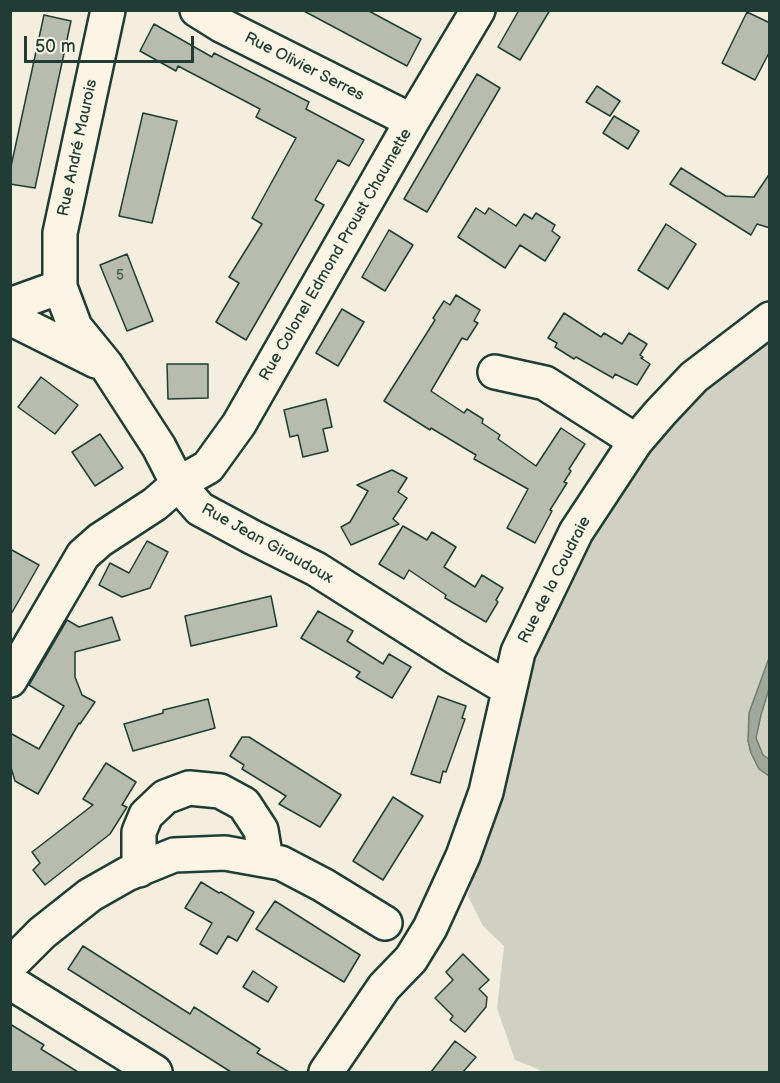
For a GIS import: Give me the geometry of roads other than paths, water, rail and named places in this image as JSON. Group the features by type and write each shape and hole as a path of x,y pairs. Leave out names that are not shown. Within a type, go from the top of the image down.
{"street":[{"name":"Rue André Maurois","path":"106,365 75,327 60,287 60,233 108,10"},
{"name":"Rue Olivier Serres","path":"197,10 221,25 412,121"},
{"name":"Rue Colonel Edmond Proust Chaumette","path":"10,680 83,555 100,540 155,504 178,483 208,467 239,424 478,10"},
{"path":"10,305 60,287"},
{"path":"10,318 106,365"},
{"name":"Rue de la Coudraie","path":"326,1072 384,987 411,959 430,928 463,856 486,792 518,652 576,532 636,441 694,377 770,319"},
{"name":"Rue Jean Giraudoux","path":"106,365 159,447 178,483 200,508 217,519 316,569 455,657 497,682 510,686"},
{"path":"495,372 545,383 636,441"},
{"path":"139,870 139,832 146,815 165,797 189,788 220,791 244,804 261,830 266,860"},
{"path":"10,965 42,933 90,895 174,855 225,853 281,863 323,885 385,923 408,920 426,914 441,902"},
{"name":"Rue de la Coudraie","path":"384,987 392,948 385,923"},
{"path":"10,982 155,1072"}]}
